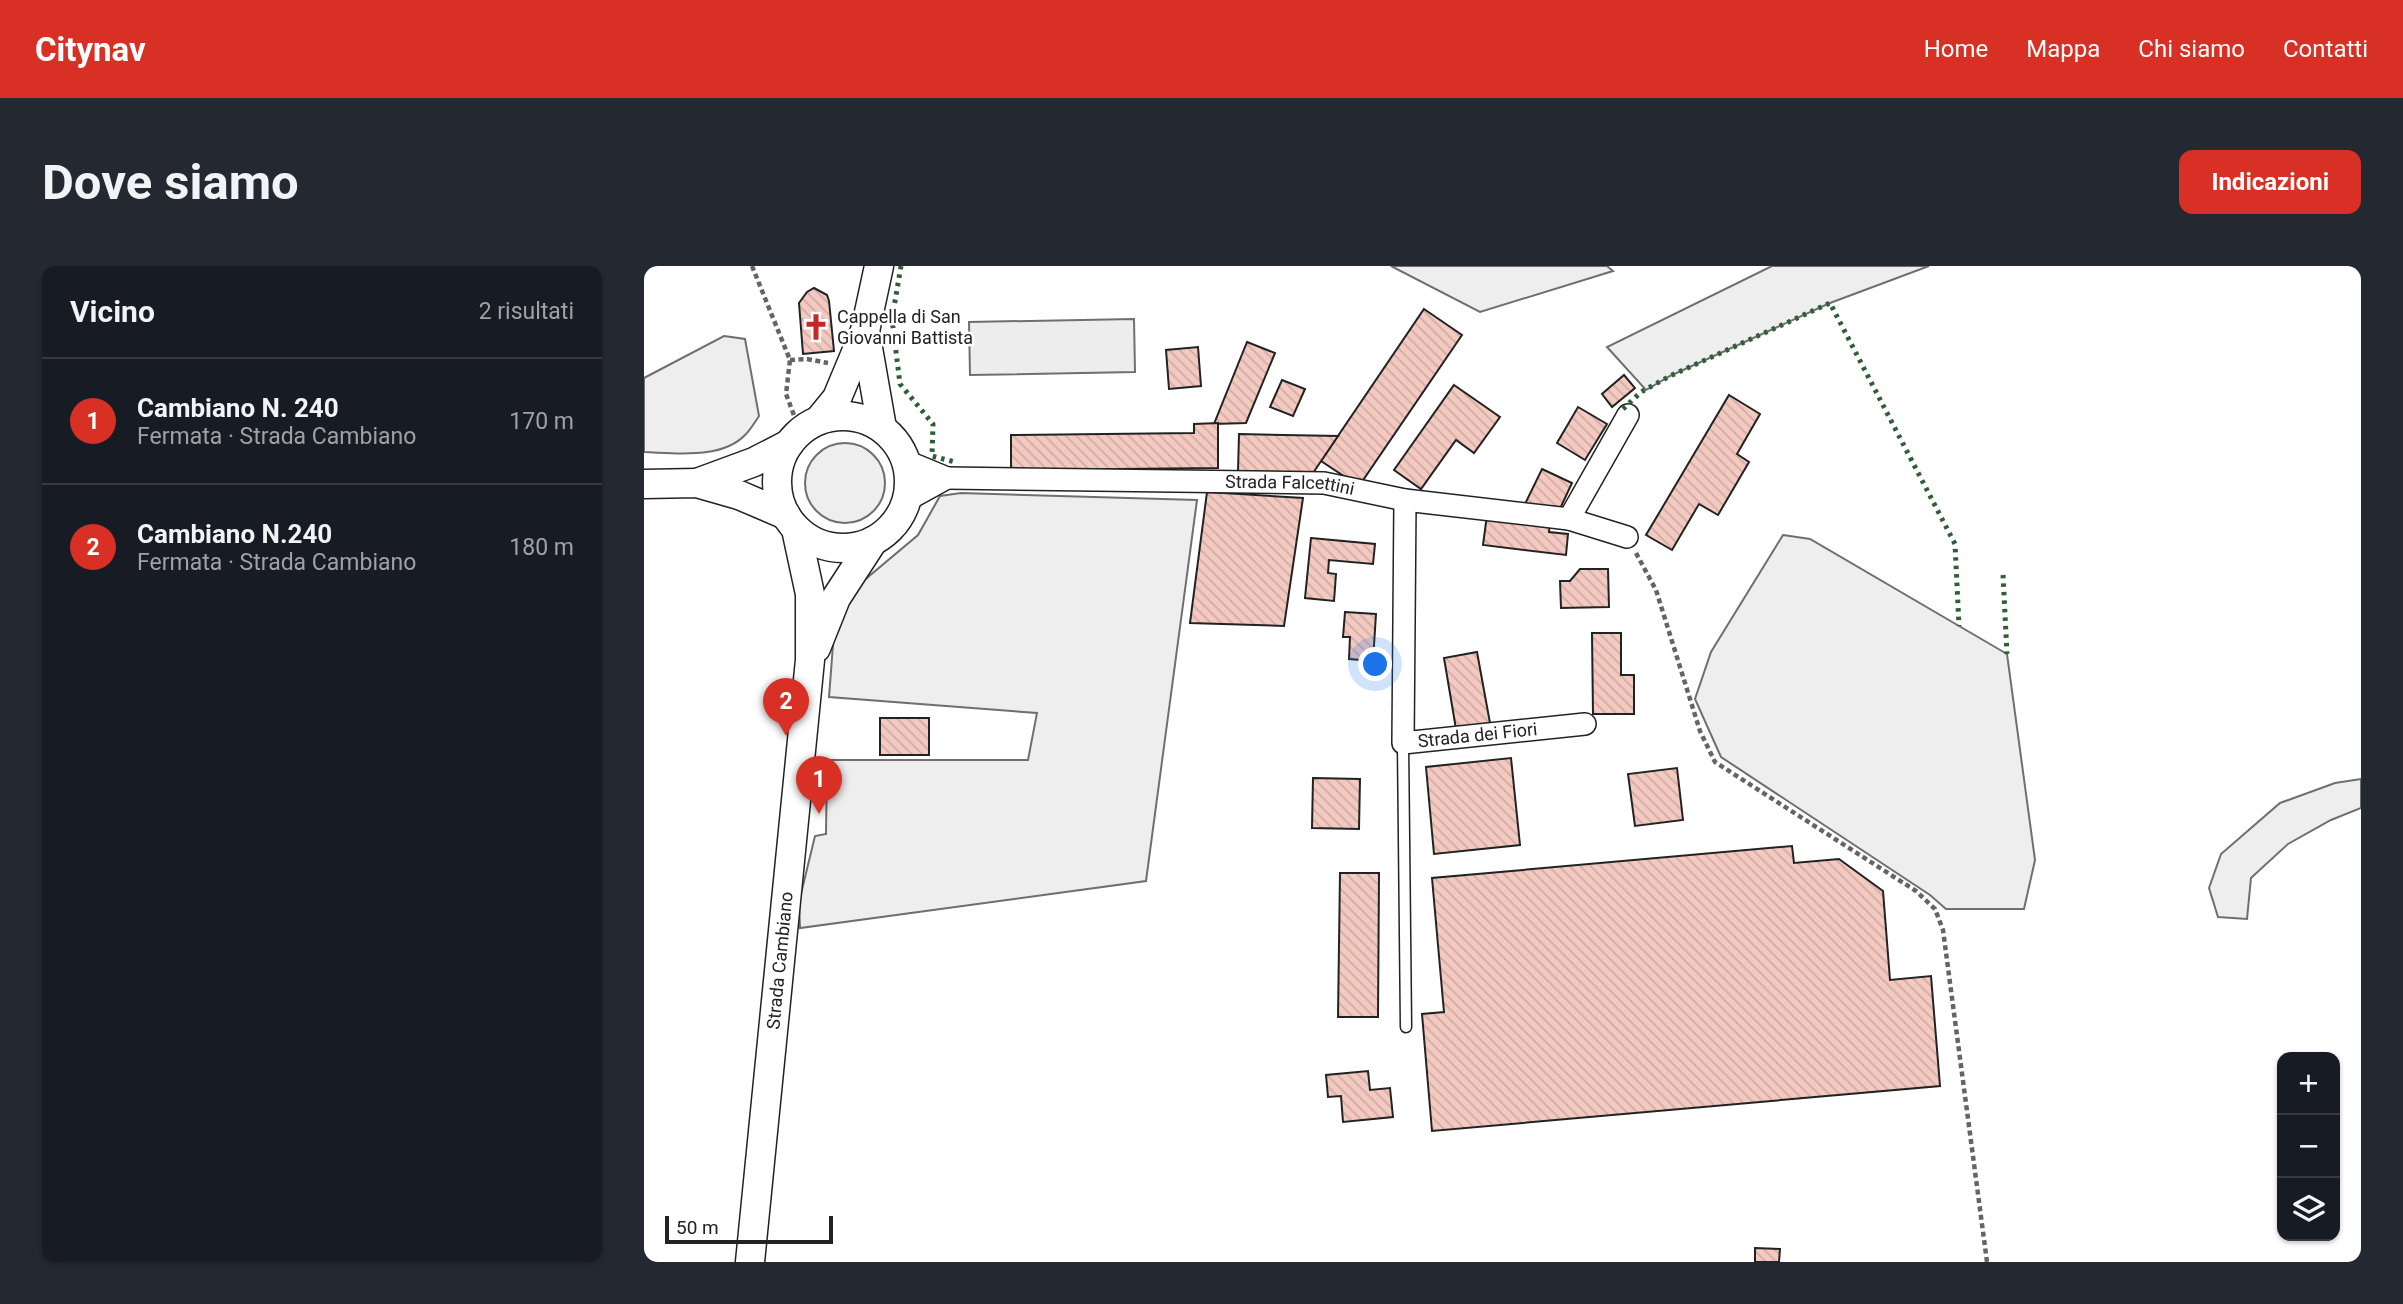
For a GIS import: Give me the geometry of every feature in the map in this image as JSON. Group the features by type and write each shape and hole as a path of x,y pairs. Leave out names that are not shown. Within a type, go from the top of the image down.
{"main road":[{"name":"Strada Cambiano","path":"750,1262 810,660 810,594 791,522 779,498 777,479 781,461 803,432 837,398 865,331 879,266"},
{"name":"Strada Cambiano","path":"865,331 882,428 897,442 906,461"},
{"path":"697,483 754,462 803,432 841,415 862,418 882,428"},
{"path":"906,461 910,481 907,500"},
{"path":"644,484 697,483 739,495 791,522 813,541 833,547 853,547 873,541"},
{"name":"Strada Cambiano","path":"810,660 836,598 873,541 888,531 900,517 907,500"}],"street":[{"path":"1569,519 1628,415"},
{"name":"Strada Falcettini","path":"906,461 947,478 1324,483 1405,500 1569,519 1627,537"},
{"name":"Strada Falcettini","path":"907,500 947,478"},
{"name":"Strada dei Fiori","path":"1405,500 1403,744 1585,724"}],"lane":[{"path":"1403,744 1406,1027"}],"path":[{"path":"752,266 790,360 786,394 803,432"},
{"path":"790,360 807,359 829,363 834,372"},
{"path":"1627,537 1656,590 1700,731 1715,762 1916,891 1935,909 1943,930 1987,1262"}],"shaded area":[{"path":"1391,266 1607,266 1613,271 1480,312"},
{"path":"1772,266 1929,266 1830,303 1670,376 1646,390 1607,347"},
{"path":"1134,319 1135,372 970,375 969,322"},
{"path":"724,336 745,339 759,416 753,425 736,442 724,448 684,454 644,452 644,378"},
{"path":"845,443 860,446 873,455 882,468 885,483 882,498 873,511 860,520 845,523 830,520 817,511 808,498 805,483 808,468 817,455 830,446"},
{"path":"961,493 1197,500 1146,881 800,928 799,902 815,836 826,834 827,760 1028,760 1037,713 829,697 834,632 855,588 918,535 940,496"},
{"path":"1783,535 1810,539 2007,654 2035,860 2024,909 1946,909 1930,895 1721,757 1695,699 1711,652"},
{"path":"2361,779 2361,808 2331,820 2288,844 2251,878 2247,919 2218,917 2209,888 2221,854 2280,803 2335,783"}],"building":[{"name":"Cappella di San Giovanni Battista","path":"814,288 827,295 829,301 834,351 803,354 799,303 807,292"},
{"path":"1424,309 1462,335 1359,486 1321,461"},
{"path":"1247,342 1275,353 1246,423 1214,424"},
{"path":"1198,347 1201,386 1169,389 1166,350"},
{"path":"1624,375 1635,388 1612,407 1602,394"},
{"path":"1282,380 1305,389 1293,416 1270,407"},
{"path":"1454,385 1500,417 1474,453 1456,440 1421,489 1394,470"},
{"path":"1729,395 1760,414 1737,454 1749,462 1718,515 1699,504 1672,550 1646,535"},
{"path":"1578,407 1607,424 1585,460 1557,443"},
{"path":"1218,423 1218,468 1011,470 1011,435 1194,433 1194,424"},
{"path":"1239,434 1338,436 1313,473 1238,471"},
{"path":"1542,469 1572,483 1558,513 1523,508"},
{"path":"1207,492 1303,498 1284,626 1190,623"},
{"path":"1487,515 1550,523 1549,532 1568,534 1566,555 1483,545"},
{"path":"1311,538 1375,544 1373,564 1329,560 1328,573 1336,574 1334,601 1305,598"},
{"path":"1580,569 1608,569 1609,607 1561,608 1560,581 1570,581"},
{"path":"1345,612 1376,614 1373,661 1349,659 1350,637 1343,637"},
{"path":"1592,633 1621,633 1621,675 1634,675 1634,714 1593,714"},
{"path":"1477,652 1490,723 1456,729 1444,658"},
{"path":"880,718 929,718 929,755 880,755"},
{"path":"1511,758 1520,845 1434,854 1426,767"},
{"path":"1677,768 1683,820 1635,826 1628,774"},
{"path":"1313,778 1360,779 1359,829 1312,828"},
{"path":"1792,846 1794,863 1839,859 1883,891 1890,980 1931,976 1940,1086 1432,1131 1422,1014 1444,1012 1432,878"},
{"path":"1340,873 1379,873 1378,1017 1338,1017"},
{"path":"1368,1071 1370,1090 1390,1088 1393,1117 1343,1122 1341,1096 1328,1097 1326,1075"},
{"path":"1755,1248 1780,1249 1779,1262 1755,1262"}],"hedge":[{"path":"901,266 892,319 900,384 933,424 932,456 955,462"},
{"path":"1623,409 1641,392 1670,376 1830,303 1955,544 1959,626"},
{"path":"2003,575 2007,654"}],"place":[{"name":"Cappella di San Giovanni Battista","path":"816,327"},
{"name":"Cambiano N.240","path":"786,736"},
{"name":"Cambiano N. 240","path":"819,814"}]}
